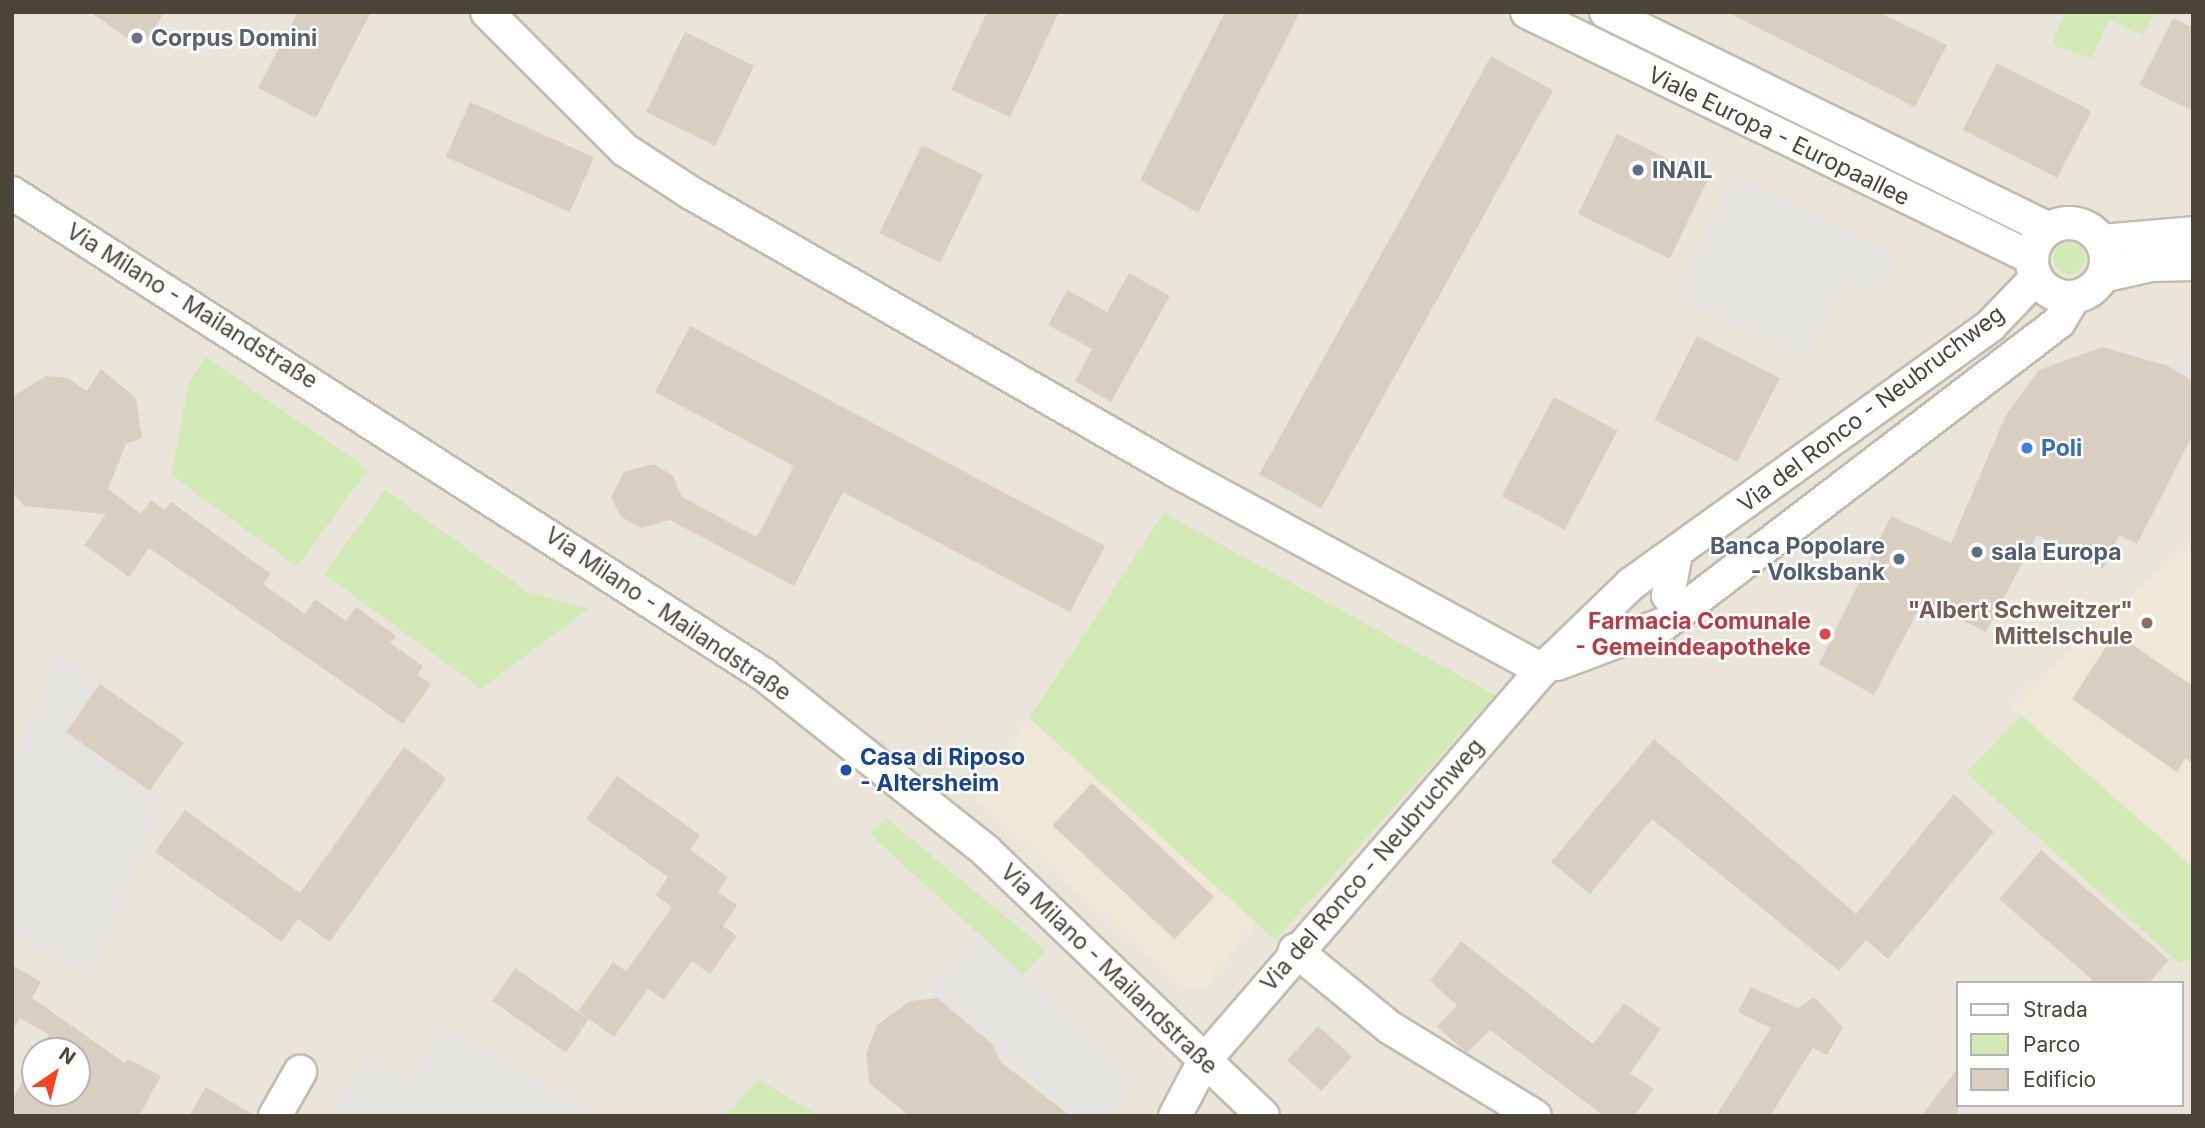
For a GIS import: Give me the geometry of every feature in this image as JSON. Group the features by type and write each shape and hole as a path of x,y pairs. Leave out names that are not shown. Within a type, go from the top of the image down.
{"street":[{"path":"487,12 625,150 691,193 1174,470 1542,670"},
{"name":"Viale Europa - Europaallee","path":"1527,12 2034,268 2052,294 2074,297"},
{"name":"Viale Europa - Europaallee","path":"1606,12 2049,229"},
{"name":"Via Milano - Mailandstraße","path":"12,193 763,674 986,852 1263,1116"},
{"path":"2034,268 2049,229 2068,222 2088,228 2102,241 2107,258 2103,276"},
{"path":"2102,241 2193,233"},
{"path":"2074,297 2103,276 2152,265 2193,264"},
{"name":"Via del Ronco - Neubruchweg","path":"1175,1116 1204,1061 1296,950 1542,670 1611,605 1676,554 1991,326 2034,268"},
{"name":"Via del Ronco - Neubruchweg","path":"1542,670 1672,618 2059,322 2074,297"},
{"path":"1611,605 1672,618 1668,595 1676,554"},
{"path":"1296,950 1389,1027 1535,1116"},
{"path":"275,1116 300,1072"}],"shaded area":[{"path":"12,12 2193,12 2193,1116 12,1116"},
{"path":"1735,175 1897,256 1877,296 1846,281 1807,359 1676,294"},
{"path":"2193,343 2193,381 2168,366"},
{"name":"\"Albert Schweitzer\" Mittelschule","path":"2193,539 2193,866 2010,706"},
{"path":"59,652 100,684 66,732 161,801 92,978 12,932 12,768"},
{"path":"1029,718 1255,922 1206,987 1181,986 975,800"},
{"path":"977,932 1138,1080 1107,1116 1071,1116 937,998 930,986"},
{"path":"441,1026 603,1116 332,1114 366,1056 411,1079"}],"green space":[{"path":"2065,12 2155,12 2143,36 2109,19 2091,58 2052,45"},
{"path":"2069,242 2080,247 2085,258 2080,269 2069,274 2058,269 2053,258 2058,247"},
{"path":"205,357 368,469 297,567 171,475 189,382"},
{"path":"385,490 526,591 588,609 481,689 324,574"},
{"path":"1164,513 1495,695 1275,940 1029,718"},
{"path":"2021,715 2193,867 2193,963 2186,958 2180,964 1966,773"},
{"path":"886,818 1046,950 1023,975 870,834"},
{"path":"759,1080 819,1116 724,1116"}],"building":[{"name":"Corpus Domini","path":"90,12 165,12 141,48"},
{"path":"298,12 371,12 316,118 258,88"},
{"path":"987,12 1059,12 1010,117 951,90"},
{"path":"1225,12 1300,12 1198,213 1140,180"},
{"path":"1727,12 1878,12 1947,45 1915,107"},
{"path":"2173,18 2193,28 2193,111 2139,85"},
{"path":"685,32 754,66 715,146 646,112"},
{"path":"1491,56 1553,90 1321,508 1259,474"},
{"path":"1997,63 2091,111 2057,178 1963,130"},
{"path":"470,102 594,157 570,212 446,157"},
{"path":"1617,134 1709,179 1670,259 1578,214"},
{"path":"922,145 983,175 940,263 879,233"},
{"path":"1129,273 1170,296 1111,402 1075,381 1092,349 1048,325 1067,290 1107,312"},
{"path":"690,326 1105,546 1070,612 843,492 794,586 670,520 641,528 621,517 611,497 624,472 654,464 673,476 682,497 757,537 794,466 655,392"},
{"path":"1697,336 1780,378 1737,462 1654,420"},
{"path":"2102,347 2168,366 2193,381 2193,435 2137,544 2119,535 2103,569 2037,535 1986,632 1923,601 1874,695 1819,664 1891,516 1951,543 2006,415 2039,370"},
{"path":"101,369 136,398 142,438 126,444 108,489 141,514 151,500 165,510 171,502 271,574 263,584 305,614 315,599 346,621 356,607 396,636 390,643 423,666 417,675 431,684 403,724 149,548 129,577 84,545 106,514 24,506 12,492 12,397 46,376 68,378 87,391"},
{"path":"1554,397 1618,431 1565,530 1501,496"},
{"path":"2115,633 2193,686 2193,764 2185,758 2177,772 2072,699"},
{"path":"100,684 184,743 150,791 66,732"},
{"path":"1654,739 1856,914 1954,794 1994,832 1888,959 1866,940 1839,971 1652,819 1590,894 1551,862"},
{"path":"404,747 446,778 330,942 298,919 282,942 155,852 185,810 300,893"},
{"path":"617,776 700,835 690,850 728,877 718,892 737,905 723,926 737,936 710,974 692,961 664,1000 648,989 614,1037 578,1011 613,962 626,971 672,907 655,895 668,877 586,819"},
{"path":"1092,783 1214,897 1175,939 1052,825"},
{"path":"2041,850 2169,960 2151,981 2094,981 1999,899"},
{"path":"1461,941 1593,1044 1624,1003 1661,1029 1630,1073 1654,1089 1634,1116 1604,1116 1490,1030 1467,1053 1437,1027 1457,1005 1430,981"},
{"path":"12,965 41,982 32,998 88,1037 48,1037 49,1035 20,1018 12,1031"},
{"path":"515,968 589,1020 566,1052 492,1001"},
{"path":"1751,987 1798,1008 1814,997 1843,1027 1827,1055 1813,1048 1770,1116 1716,1116 1771,1028 1738,1012"},
{"path":"937,998 991,1043 1002,1063 1071,1116 909,1116 869,1083 866,1053 877,1025 910,1001"},
{"path":"1318,1026 1352,1057 1321,1091 1287,1060"},
{"path":"91,1039 125,1063 128,1059 161,1076 139,1116 12,1116 12,1100 21,1084 21,1107 91,1107"},
{"path":"1956,1071 1958,1116 1921,1116"},
{"path":"206,1087 256,1116 189,1116"}],"place":[{"name":"Corpus Domini","path":"137,38"},
{"name":"INAIL","path":"1638,170"},
{"name":"Poli","path":"2027,448"},
{"name":"sala Europa","path":"1977,552"},
{"name":"Banca Popolare - Volksbank","path":"1899,559"},
{"name":"\"Albert Schweitzer\" Mittelschule","path":"2147,623"},
{"name":"Farmacia Comunale - Gemeindeapotheke","path":"1825,634"},
{"name":"Casa di Riposo - Altersheim","path":"846,770"}]}
